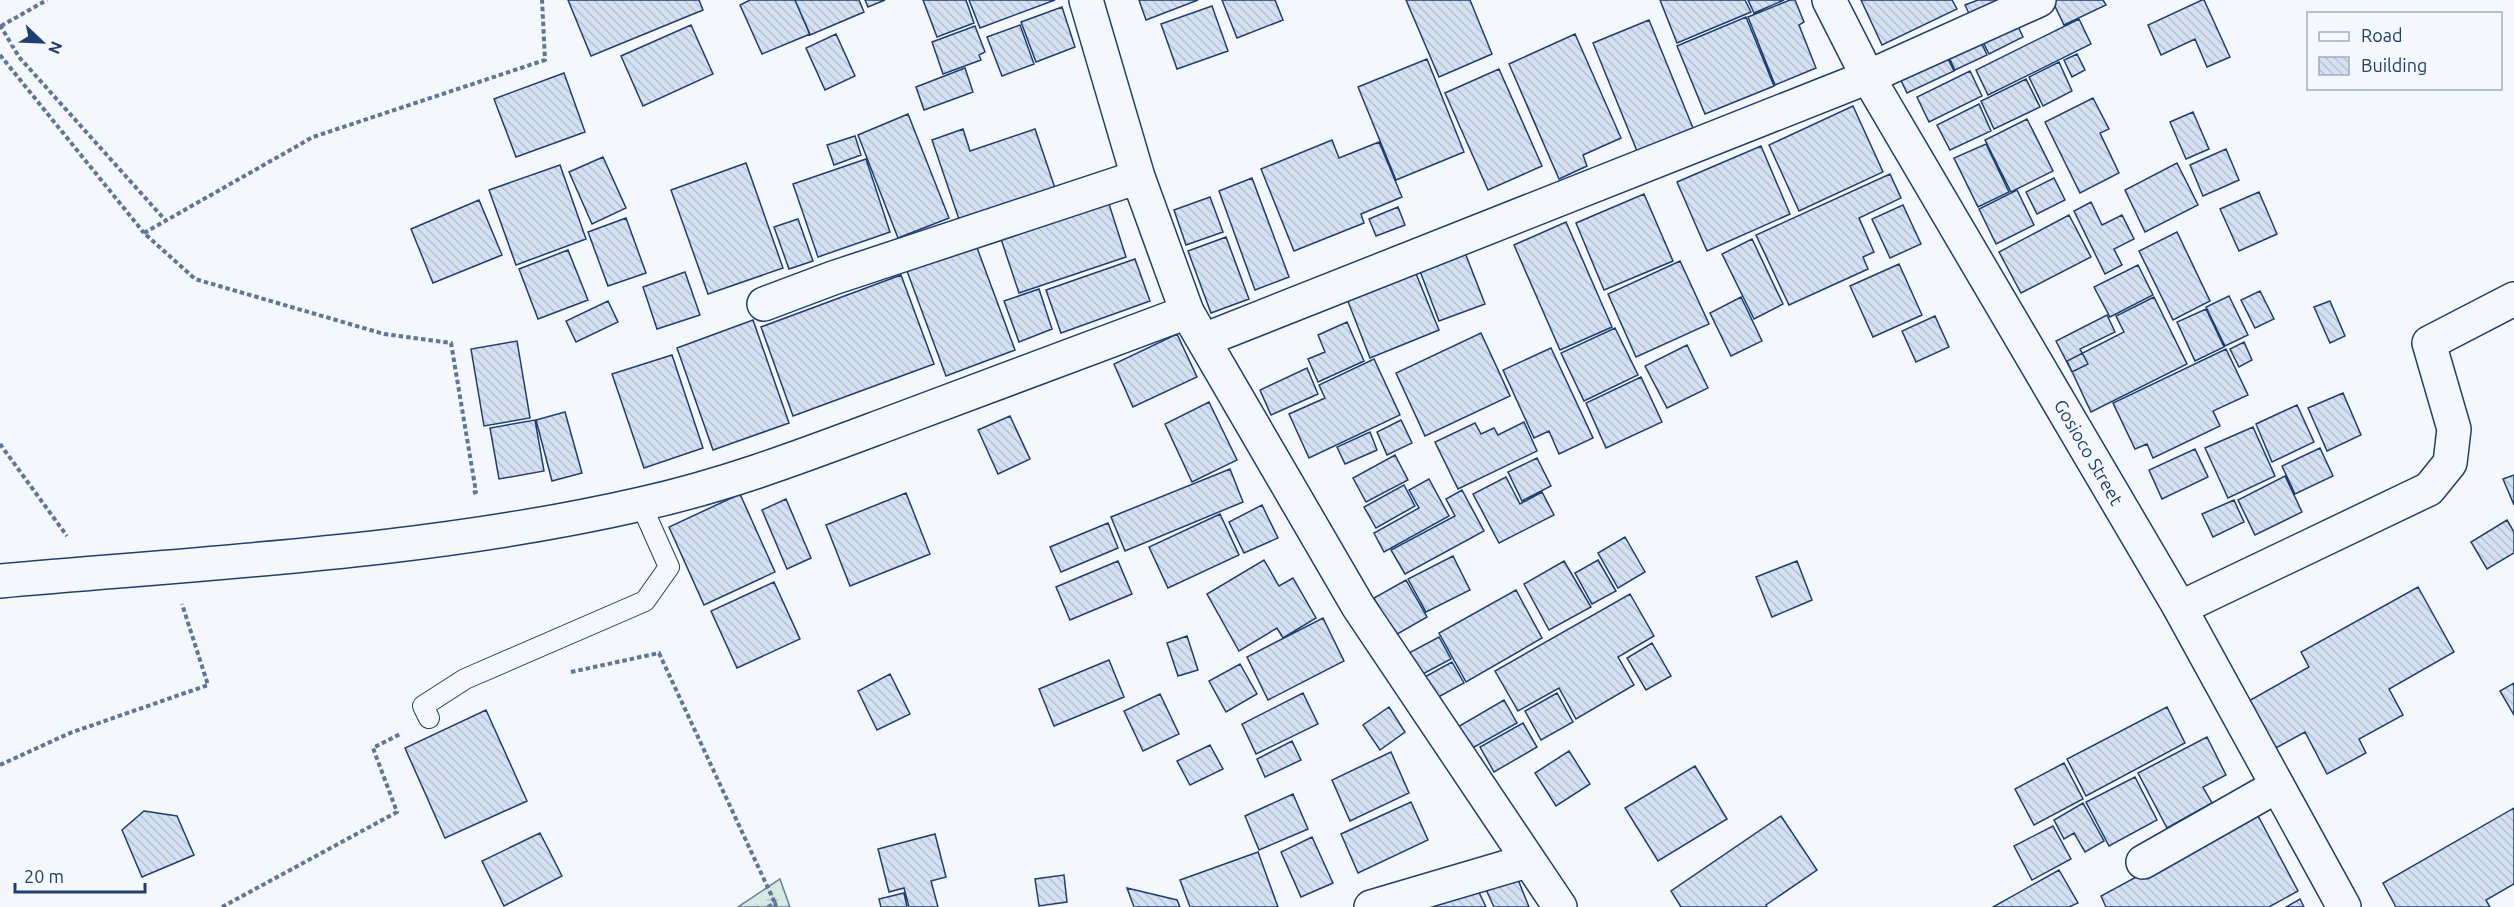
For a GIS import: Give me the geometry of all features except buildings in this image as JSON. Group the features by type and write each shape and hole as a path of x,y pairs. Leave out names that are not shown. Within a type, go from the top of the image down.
{"street":[{"path":"1086,0 1138,177 1187,312 1358,606 1560,907"},
{"name":"Gosioco Street","path":"1829,0 1868,77 2180,608 2344,907"},
{"path":"1204,340 1868,77 2039,0"},
{"path":"764,304 834,278 1138,177"},
{"path":"2180,608 2429,489 2450,462 2454,429 2429,343 2514,299"},
{"path":"0,581 300,556 423,542 520,529 643,504 742,478 1187,312"},
{"path":"2143,862 2277,786"},
{"path":"1371,907 1527,861"}],"lane":[{"path":"429,718 423,705 465,679 645,601 669,567 643,504"}],"path":[{"path":"47,0 0,26 19,57 166,221"},
{"path":"144,233 314,137 544,60 542,0"},
{"path":"0,55 144,233 195,279 384,334 451,343 476,492 464,494"},
{"path":"0,444 69,537"},
{"path":"0,765 70,733 208,685 169,566"},
{"path":"569,672 659,653 776,905 768,907"},
{"path":"222,907 397,812 373,748 429,718"}],"green space":[{"path":"780,879 790,907 738,907"}]}
